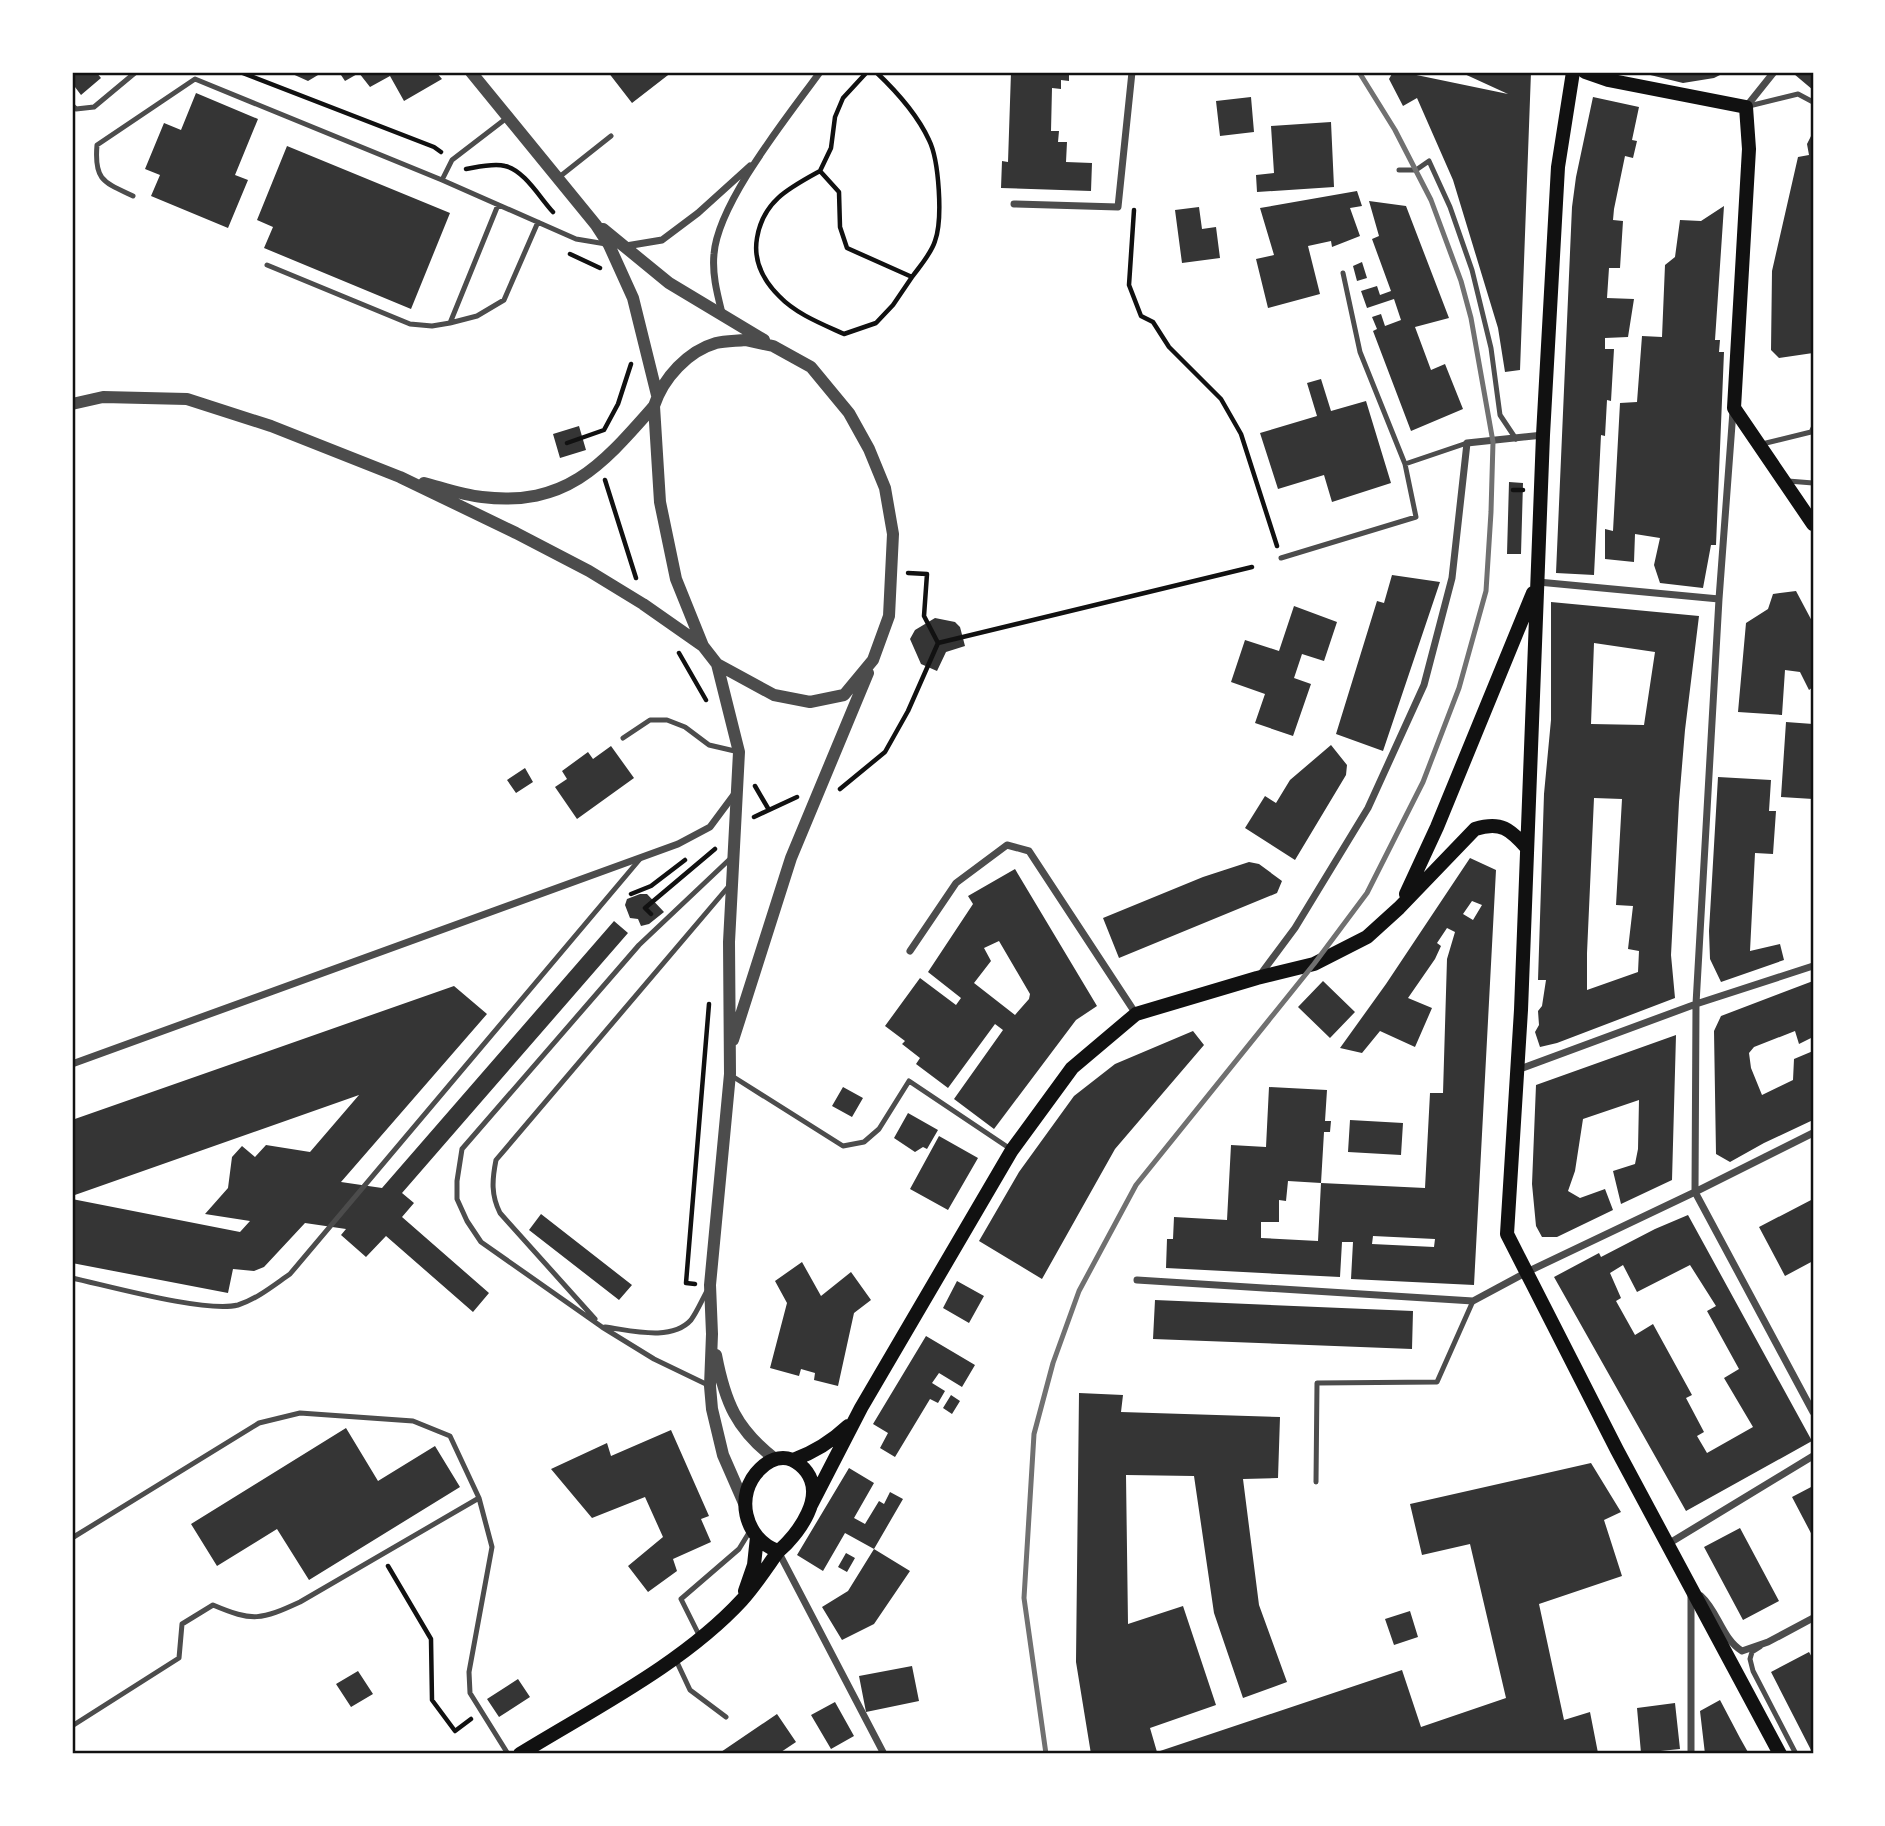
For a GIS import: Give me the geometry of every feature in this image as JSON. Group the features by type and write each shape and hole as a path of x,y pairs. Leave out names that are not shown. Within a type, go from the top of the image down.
{"main road":[{"path":"1573,72 1558,167 1543,435 1517,1070 1507,1234 1691,1590 1780,1754"},
{"path":"1585,72 1608,80 1746,107 1749,149 1734,408 1813,524"},
{"path":"1399,908 1437,827 1538,582"},
{"path":"520,1754 675,1658 740,1602 764,1574 778,1551 797,1531 861,1408 1012,1150 1072,1068 1136,1014 1314,964 1367,937 1399,908 1475,829 1487,825 1501,826 1515,833 1527,848"},
{"path":"740,1602 751,1577 754,1532 744,1503 748,1484 755,1474 775,1459 793,1460 832,1441 848,1426 861,1408"},
{"path":"793,1460 804,1468 811,1479 811,1505"},
{"path":"754,1532 770,1548 778,1551"}],"street":[{"path":"471,72 596,225 609,245 633,298 656,401 663,514 677,579 703,646 717,664 774,695 810,702 844,695 873,660"},
{"path":"722,314 714,277 714,252 722,223 756,161 820,72"},
{"path":"1014,204 1118,207 1132,72"},
{"path":"1746,107 1774,72"},
{"path":"626,246 662,240 698,213 756,161"},
{"path":"596,225 626,246 669,283 811,367 849,413 869,449 885,488 893,534 889,616 791,858 730,1050"},
{"path":"400,477 479,497 506,499 542,495 575,483 600,464 656,401 675,370 696,352 716,343 745,340 773,346"},
{"path":"72,404 103,397 187,399 271,426 400,477 589,571 643,604 703,646"},
{"path":"1734,408 1719,599 1696,1004 1695,1192 1813,1412"},
{"path":"1257,978 1295,928 1367,808 1424,685 1452,578 1467,443 1543,435"},
{"path":"1538,582 1719,599"},
{"path":"717,664 739,752 731,885 730,1074 710,1285 710,1386 712,1409 723,1455 744,1503"},
{"path":"72,1064 678,844 710,827 736,792"},
{"path":"910,951 956,883 1007,845 1029,851 1136,1014"},
{"path":"1517,1070 1696,1004 1813,966"},
{"path":"1137,1280 1473,1301 1813,1133"},
{"path":"712,1334 723,1387 743,1430 755,1444 775,1459"},
{"path":"1668,1544 1813,1456"},
{"path":"778,1551 884,1754"},
{"path":"1691,1590 1704,1598 1735,1646 1742,1651 1768,1643 1813,1618"},
{"path":"1691,1590 1691,1754"}],"lane":[{"path":"72,105 76,109 94,107 135,72"},
{"path":"133,196 106,184 95,166 97,145 195,79 442,180 576,239 609,245"},
{"path":"1746,107 1798,94 1813,102"},
{"path":"442,180 453,160 508,117"},
{"path":"558,178 611,136"},
{"path":"1399,170 1416,170 1429,161 1444,194 1463,241 1483,307 1492,348 1500,415 1516,439"},
{"path":"450,323 498,205"},
{"path":"267,265 410,324 432,326 477,316 504,300 538,222"},
{"path":"1281,558 1416,517 1405,464 1360,352 1343,273"},
{"path":"1759,444 1811,432 1813,428"},
{"path":"1405,464 1467,443"},
{"path":"1785,481 1813,483"},
{"path":"623,738 650,720 667,720 685,727 709,746 739,752"},
{"path":"710,1386 654,1359 602,1327 481,1242 457,1199 457,1181 462,1149 639,946 733,856"},
{"path":"72,1278 204,1306 237,1305 264,1293 290,1275 642,857"},
{"path":"710,1285 690,1321 674,1331 656,1333 602,1327 500,1213 493,1194 492,1180 496,1160 731,885"},
{"path":"730,1074 842,1146 864,1142 879,1129 909,1080 1012,1150"},
{"path":"1316,1482 1317,1383 1437,1382 1473,1301"},
{"path":"72,1538 259,1423 300,1413 413,1421 450,1436 479,1498 492,1547 469,1672 470,1693 508,1754"},
{"path":"72,1726 179,1658 182,1624 213,1605 242,1617 270,1616 300,1602 479,1498"},
{"path":"701,1638 681,1600 739,1549 754,1532"},
{"path":"1768,1643 1752,1652 1752,1671 1796,1754"},
{"path":"675,1658 690,1690 726,1717"}],"path":[{"path":"240,72 434,147 464,169 501,165 509,167 520,174 576,239 570,255 604,270"},
{"path":"867,72 843,98 835,117 831,148 820,171 794,185 774,201 760,219 754,253 762,276 780,297 812,319 844,334 876,323 893,305 935,241 940,212 937,173 930,141 876,72"},
{"path":"820,171 838,192 840,227 847,248 912,278"},
{"path":"1118,207 1134,208 1129,285 1141,316 1153,322 1169,347 1221,399 1241,434 1281,558"},
{"path":"567,443 604,430 618,404 633,357"},
{"path":"938,642 1252,567"},
{"path":"891,572 927,574 924,616 938,642"},
{"path":"828,791 841,789 885,752 908,711 938,642"},
{"path":"746,824 792,799 804,796"},
{"path":"653,900 725,841"},
{"path":"628,895 652,886 692,854"},
{"path":"709,996 687,1283 710,1285"},
{"path":"381,1555 431,1639 432,1700 455,1731 480,1712"}],"building":[{"path":"72,72 96,72 101,78 81,95 72,83"},
{"path":"288,72 323,72 308,81"},
{"path":"339,72 436,72 442,79 404,101 390,76 370,87 359,73 345,81"},
{"path":"608,72 672,72 632,103"},
{"path":"1011,72 1069,72 1069,81 1061,80 1061,89 1052,88 1051,131 1059,131 1058,142 1067,142 1066,162 1092,163 1091,191 1001,188 1002,161 1008,162"},
{"path":"1393,72 1508,94 1460,72 1531,72 1520,370 1505,372 1498,328 1453,180 1417,98 1403,106 1389,79"},
{"path":"1638,72 1726,72 1714,78 1683,83"},
{"path":"1813,72 1813,90 1794,74"},
{"path":"196,93 258,119 235,175 248,180 228,228 151,196 160,175 145,169 164,123 181,130"},
{"path":"1251,97 1254,132 1220,136 1216,101"},
{"path":"1593,97 1639,107 1632,140 1637,141 1633,158 1625,156 1614,209 1613,220 1623,221 1620,268 1609,268 1607,298 1634,299 1628,337 1605,338 1605,349 1614,349 1611,401 1607,400 1605,436 1601,435 1594,575 1556,573 1572,207"},
{"path":"1331,122 1334,187 1257,192 1256,175 1274,173 1271,126"},
{"path":"1813,132 1813,353 1779,358 1771,350 1772,271 1798,157 1809,155 1807,144"},
{"path":"287,146 450,213 411,309 264,248 273,227 257,220"},
{"path":"1357,191 1362,206 1350,208 1360,236 1332,247 1331,241 1308,246 1320,294 1268,308 1256,259 1274,255 1260,208"},
{"path":"1369,201 1406,206 1449,318 1415,327 1431,370 1445,364 1463,409 1411,431 1373,331 1377,329 1372,317 1381,314 1385,326 1401,320 1394,299 1367,308 1361,291 1377,286 1380,295 1391,291 1372,239 1379,236"},
{"path":"1724,206 1715,340 1720,340 1719,352 1724,352 1716,545 1711,545 1703,588 1660,583 1654,565 1660,538 1635,534 1634,562 1605,559 1605,529 1613,531 1620,403 1637,402 1642,336 1662,337 1665,265 1675,257 1680,220 1701,221"},
{"path":"1199,207 1202,229 1216,227 1220,258 1182,263 1175,210"},
{"path":"1362,262 1367,278 1357,281 1353,266"},
{"path":"1321,379 1331,411 1366,401 1391,483 1332,502 1324,475 1278,489 1260,433 1317,416 1307,383"},
{"path":"579,426 586,450 560,458 553,434"},
{"path":"1509,482 1523,483 1521,554 1507,554"},
{"path":"1392,575 1440,582 1383,751 1336,734 1377,601 1384,603"},
{"path":"1796,591 1813,623 1813,687 1809,690 1800,672 1785,670 1782,715 1738,712 1746,623 1768,609 1773,594"},
{"path":"1551,602 1699,616 1679,802 1671,955 1675,998 1540,1047 1535,1032 1539,1025 1538,1011 1542,1006 1546,980 1538,980 1544,794 1551,720","holes":["1594,643 1655,652 1644,725 1591,724","1594,798 1622,799 1616,905 1633,906 1628,949 1639,951 1638,972 1587,990"]},
{"path":"1294,606 1337,622 1324,661 1302,654 1294,678 1311,684 1293,736 1255,723 1265,694 1231,682 1245,640 1279,651"},
{"path":"935,618 955,622 960,627 965,646 946,652 937,671 921,664 910,639 915,630"},
{"path":"1786,722 1813,724 1813,799 1781,797"},
{"path":"1331,745 1347,765 1346,775 1295,860 1245,828 1265,796 1276,803 1290,780"},
{"path":"611,746 634,778 577,819 555,787 567,779 562,771 588,752 593,759"},
{"path":"525,768 533,782 516,793 507,780"},
{"path":"1718,777 1771,780 1769,811 1776,811 1773,854 1755,853 1750,951 1780,944 1784,960 1721,982 1710,959 1709,931"},
{"path":"1470,858 1496,870 1474,1285 1351,1279 1353,1242 1342,1242 1340,1277 1166,1268 1167,1239 1173,1239 1174,1217 1227,1220 1231,1145 1266,1147 1269,1087 1327,1090 1325,1121 1331,1121 1330,1132 1324,1132 1321,1183 1425,1188 1430,1093 1443,1093 1447,959 1455,932 1447,928 1437,943 1441,946 1435,959 1408,998 1432,1008 1415,1047 1380,1031 1362,1053 1340,1048","holes":["1472,901 1482,905 1473,920 1463,914","1288,1181 1321,1183 1318,1241 1261,1238 1261,1222 1279,1222 1279,1200 1286,1201","1373,1236 1435,1239 1434,1247 1372,1244"]},
{"path":"1249,862 1259,864 1282,881 1277,893 1119,958 1103,918 1203,877"},
{"path":"1015,869 1097,1006 1076,1020 994,1129 954,1099 1003,1030 995,1024 948,1088 916,1064 920,1058 902,1044 905,1041 885,1026 920,978 956,1005 961,998 928,972 973,904 968,896","holes":["999,941 1030,994 1015,1015 974,983 991,961 984,948"]},
{"path":"647,894 664,912 649,924 641,926 638,919 630,918 625,905 627,899"},
{"path":"614,921 628,933 402,1193 414,1203 402,1217 489,1293 473,1312 386,1236 366,1257 341,1235 346,1229 305,1223 264,1267 254,1271 233,1269 228,1293 72,1263 72,1199 240,1232 250,1221 205,1214 228,1188 232,1157 242,1146 255,1157 266,1145 310,1152 359,1095 72,1196 72,1120 454,986 487,1014 341,1182 382,1188"},
{"path":"1323,981 1355,1012 1330,1038 1298,1007"},
{"path":"1813,981 1813,1037 1799,1044 1795,1031 1754,1047 1749,1053 1751,1068 1762,1095 1793,1080 1794,1059 1813,1051 1813,1120 1730,1162 1716,1154 1714,1031 1721,1016"},
{"path":"1193,1031 1204,1045 1115,1149 1042,1279 979,1241 1019,1172 1074,1096 1115,1064"},
{"path":"1676,1035 1672,1180 1621,1204 1613,1171 1635,1164 1639,1100 1583,1119 1575,1171 1568,1191 1580,1198 1605,1189 1613,1210 1557,1237 1542,1237 1536,1226 1532,1184 1536,1085"},
{"path":"843,1087 863,1098 852,1117 832,1106"},
{"path":"908,1113 938,1130 927,1149 923,1147 915,1152 894,1138"},
{"path":"1350,1120 1403,1123 1401,1155 1348,1152"},
{"path":"939,1136 978,1158 948,1210 910,1189"},
{"path":"1813,1199 1813,1261 1785,1276 1759,1227"},
{"path":"541,1214 632,1285 619,1300 529,1230"},
{"path":"1688,1215 1812,1441 1686,1511 1554,1277 1599,1253 1601,1257","holes":["1623,1265 1637,1292 1690,1265 1716,1306 1707,1311 1739,1369 1724,1378 1753,1427 1707,1453 1697,1436 1704,1432 1686,1398 1692,1395 1653,1324 1635,1335 1616,1301 1621,1298 1610,1273"]},
{"path":"802,1262 821,1296 851,1272 871,1300 854,1313 838,1386 814,1380 815,1373 801,1369 799,1376 770,1368 787,1303 775,1281"},
{"path":"957,1281 984,1296 969,1323 943,1308"},
{"path":"1155,1300 1413,1311 1412,1349 1153,1339"},
{"path":"926,1336 975,1365 962,1387 939,1373 932,1383 945,1391 938,1403 930,1399 895,1457 880,1448 888,1433 873,1424"},
{"path":"1079,1393 1123,1395 1121,1412 1280,1417 1278,1478 1243,1479 1259,1605 1287,1682 1243,1698 1214,1613 1194,1476 1126,1475 1128,1624 1183,1606 1216,1705 1150,1728 1157,1752 1402,1670 1421,1727 1506,1698 1470,1544 1422,1555 1410,1504 1591,1463 1621,1512 1604,1520 1622,1576 1539,1604 1564,1720 1590,1712 1598,1753 1091,1754 1076,1662"},
{"path":"951,1395 960,1401 952,1414 943,1408"},
{"path":"346,1428 378,1481 435,1446 460,1487 309,1580 277,1529 217,1566 191,1524"},
{"path":"671,1430 709,1516 701,1519 711,1542 673,1559 677,1571 648,1592 628,1566 663,1537 645,1497 592,1518 551,1469 607,1443 611,1456"},
{"path":"849,1468 874,1483 854,1518 865,1524 879,1501 884,1504 890,1492 903,1499 874,1549 845,1533 823,1571 797,1555"},
{"path":"1813,1486 1813,1537 1792,1497"},
{"path":"1740,1528 1779,1601 1743,1620 1704,1547"},
{"path":"874,1549 910,1571 874,1624 842,1640 822,1607 848,1591"},
{"path":"846,1553 855,1558 847,1572 838,1567"},
{"path":"1410,1611 1418,1637 1394,1645 1385,1619"},
{"path":"1809,1652 1813,1659 1813,1754 1771,1672"},
{"path":"912,1666 919,1701 866,1712 859,1676"},
{"path":"358,1671 373,1694 351,1707 336,1684"},
{"path":"518,1679 530,1697 499,1717 487,1699"},
{"path":"1720,1700 1749,1754 1705,1754 1700,1711"},
{"path":"835,1702 854,1736 831,1749 811,1715"},
{"path":"1675,1703 1680,1749 1641,1753 1637,1708"},
{"path":"777,1714 796,1742 778,1754 718,1754"}],"railway":[{"path":"1046,1754 1024,1598 1034,1434 1053,1363 1079,1291 1136,1185 1314,964 1367,893 1423,782 1459,688 1486,591 1493,442 1471,318 1461,281 1431,200 1395,130 1359,72"}]}
